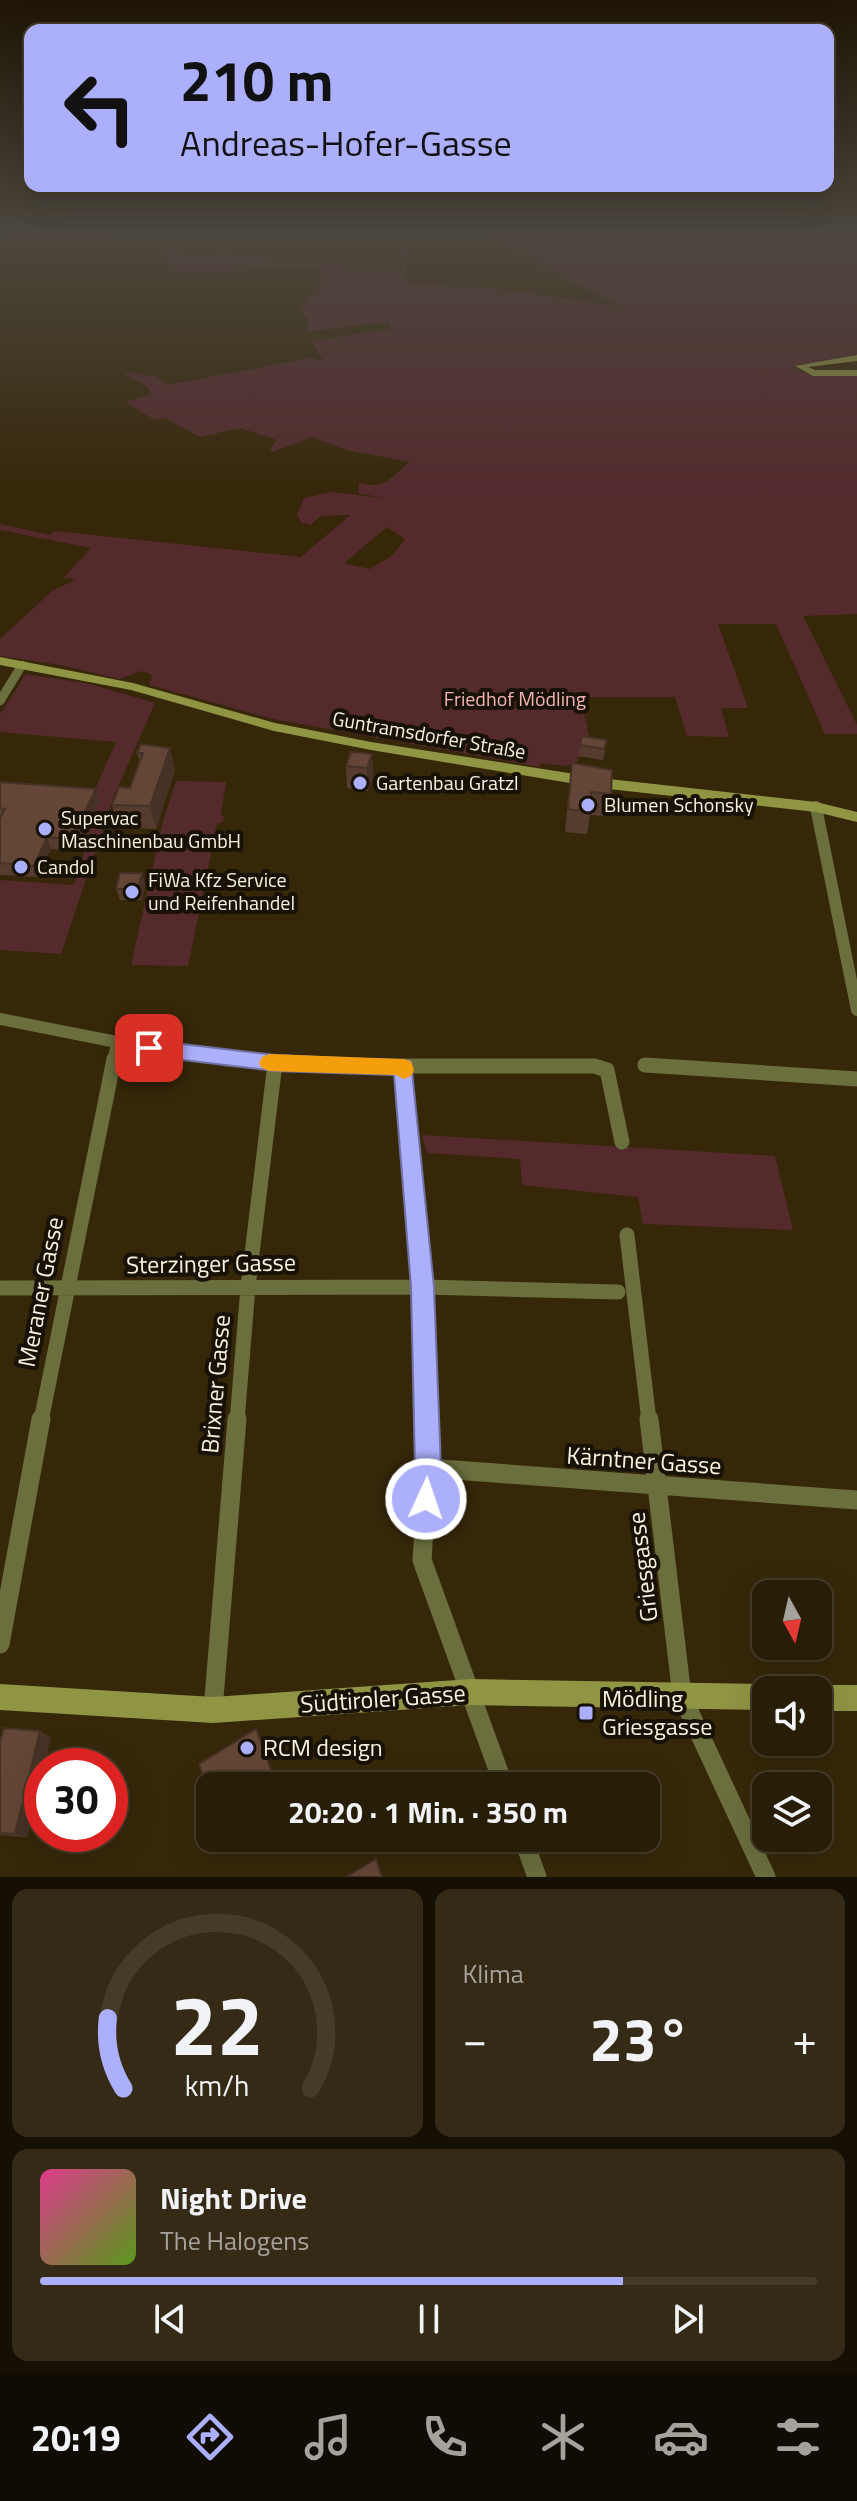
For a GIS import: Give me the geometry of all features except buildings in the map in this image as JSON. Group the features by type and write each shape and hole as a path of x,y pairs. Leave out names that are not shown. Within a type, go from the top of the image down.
{"street":[{"path":"857,358 799,366 809,372 857,373"},
{"name":"Guntramsdorfer Straße","path":"0,661 133,687 274,727 371,746 600,783 816,807 857,817"},
{"path":"0,701 22,665"},
{"path":"816,807 857,1010"},
{"path":"0,1019 117,1044 275,1063 403,1067 594,1066 607,1070 622,1142"},
{"name":"Meraner Gasse","path":"0,1644 65,1290 117,1044"},
{"name":"Brixner Gasse","path":"213,1710 248,1287 275,1063"},
{"path":"645,1065 857,1079"},
{"path":"403,1067 423,1287 428,1468 422,1560 499,1772"},
{"name":"Griesgasse","path":"627,1235 682,1696 766,1877"},
{"name":"Sterzinger Gasse","path":"0,1288 423,1287 618,1292"},
{"name":"Kärntner Gasse","path":"428,1468 857,1500"},
{"name":"Südtiroler Gasse","path":"0,1697 213,1710 471,1692 752,1697"},
{"path":"832,1698 857,1698"},
{"path":"528,1852 537,1877"}],"green space":[{"name":"Friedhof Mödling","path":"308,321 857,321 857,356 795,366 797,370 809,374 857,375 857,614 803,616 857,725 857,734 825,734 776,624 718,624 748,708 721,708 729,737 687,736 675,697 580,697 590,739 605,751 603,760 579,756 577,762 565,766 541,763 540,767 273,719 150,685 152,675 142,671 119,679 61,665 0,656 0,639 52,591 77,579 63,578 91,548 0,530 0,524 50,535 55,531 301,557 350,515 320,516 311,525 302,523 297,515 304,498 331,492 383,498 358,493 359,483 381,484 410,462 347,450 312,437 273,452 270,450 277,440 240,428 200,437 165,418 153,419 125,402 151,394 147,387 123,373 156,376 167,385 311,358 323,360 311,341 391,329 388,322 306,332","holes":["387,527 405,539 393,555 370,569 344,563"]},
{"path":"26,674 90,684 155,703 114,796 61,954 0,950 0,880 74,885 83,857 93,794 116,742 0,732 0,714"},
{"path":"176,781 226,782 221,814 223,822 217,824 188,966 131,965 163,821"},
{"path":"422,1135 775,1156 793,1230 643,1224 638,1197 522,1185 520,1159 427,1153"}],"slow traffic":[{"path":"269,1063 403,1067 404,1070"}],"place":[{"name":"Gartenbau Gratzl","path":"360,783"},
{"name":"Blumen Schonsky","path":"588,805"},
{"name":"Supervac Maschinenbau GmbH","path":"45,829"},
{"name":"Candol","path":"21,867"},
{"name":"FiWa Kfz Service und Reifenhandel","path":"132,892"},
{"name":"Mödling Griesgasse","path":"586,1713"},
{"name":"RCM design","path":"247,1748"}],"route":[{"path":"149,1048 275,1063 403,1067 423,1287 428,1468 426,1499"}]}
